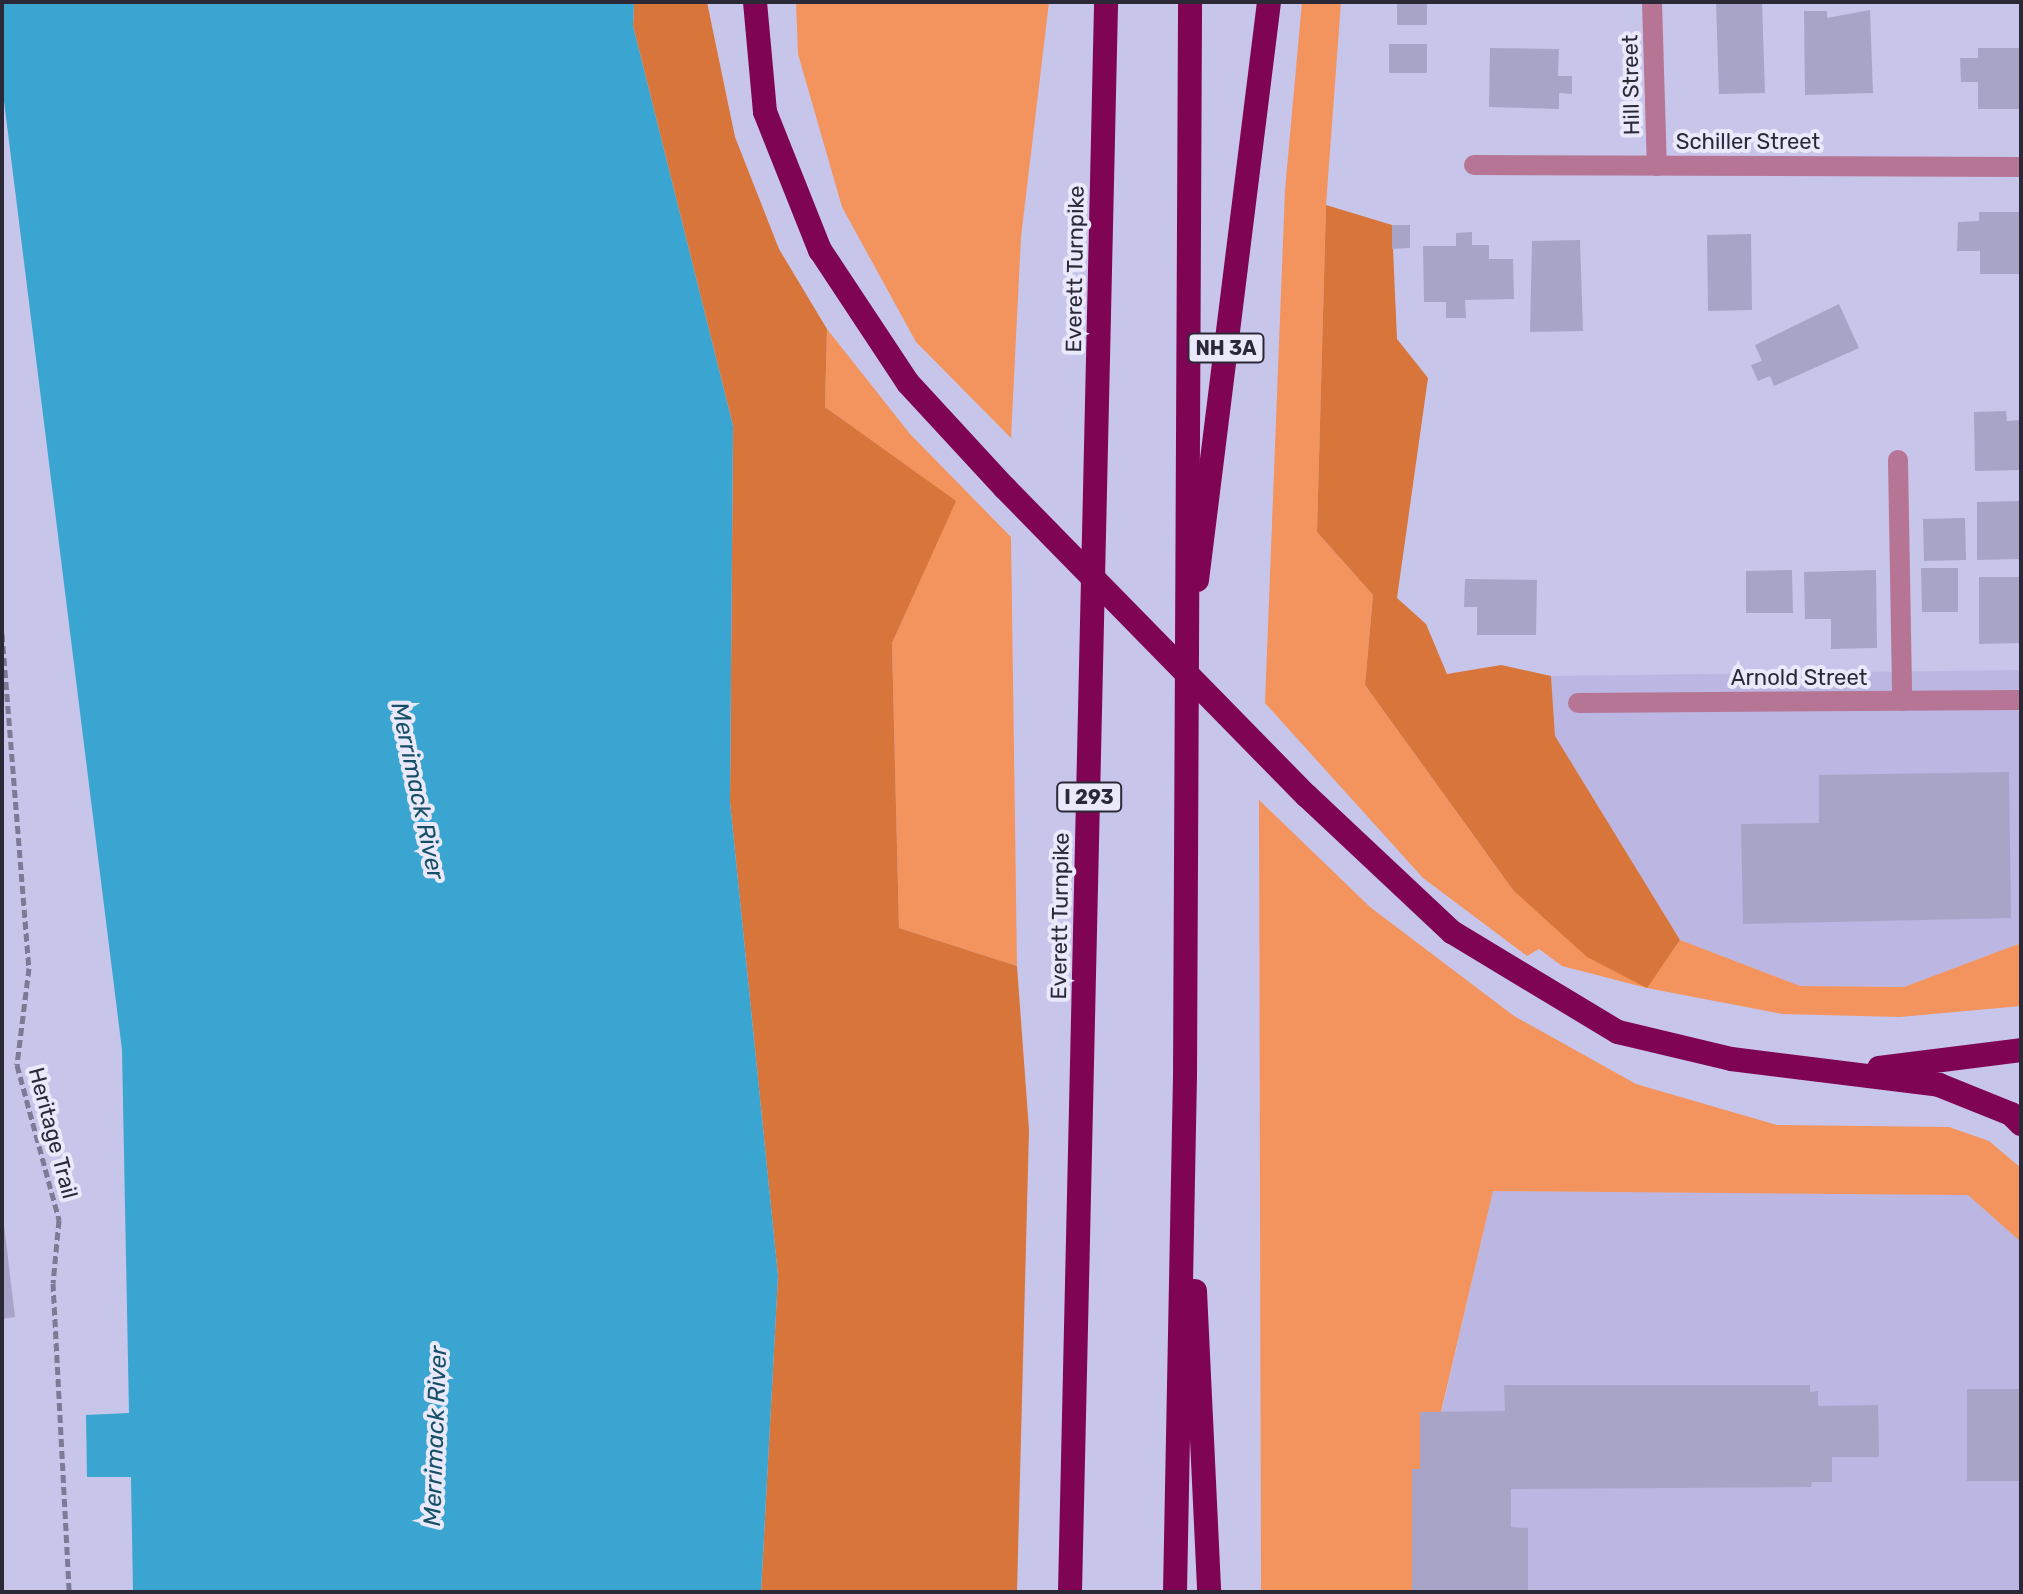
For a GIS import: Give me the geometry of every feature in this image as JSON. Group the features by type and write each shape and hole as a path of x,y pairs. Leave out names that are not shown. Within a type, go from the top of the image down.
{"highway":[{"path":"755,2 765,112 820,250 908,383 1005,488 1307,796 1452,932 1618,1032 1731,1059 1939,1085 2011,1114 2021,1124"},
{"name":"Everett Turnpike","path":"1070,1592 1106,2"},
{"path":"1175,1592 1185,1075 1183,694 1190,2"},
{"name":"NH 3A","path":"1183,694 1269,2"},
{"path":"1853,1072 2021,1050"},
{"path":"1185,1075 1209,1592"}],"street":[{"name":"Hill Street","path":"1652,2 1657,166"},
{"name":"Schiller Street","path":"1474,165 2021,167"},
{"path":"1898,460 1902,701"},
{"name":"Arnold Street","path":"1578,703 2021,700"}],"path":[{"name":"Heritage Trail","path":"2,634 29,968 17,1065 59,1220 53,1283 69,1592"}],"shaded area":[{"path":"634,2 707,2 735,137 779,249 827,329 825,407 956,501 892,643 899,928 1017,966 1029,1130 1017,1592 761,1592 778,1276 730,802 733,426 633,26"},
{"path":"796,2 1049,2 1021,237 1011,438 916,342 842,207 798,54"},
{"path":"1302,2 1341,2 1326,205 1317,532 1373,595 1365,685 1513,890 1647,987 1680,940 1800,986 1904,987 2021,943 2021,1006 1900,1017 1782,1014 1647,988 1562,966 1539,949 1527,956 1423,878 1265,703 1285,190"},
{"path":"1326,205 1392,225 1397,339 1428,378 1397,598 1426,624 1447,674 1501,665 1551,676 1555,736 1680,940 1647,988 1587,957 1513,890 1365,685 1373,595 1317,532"},
{"path":"827,329 910,434 1011,537 1017,966 899,928 892,643 955,501 825,407"},
{"path":"2021,670 2021,943 1904,987 1800,986 1680,940 1555,736 1551,676"},
{"path":"1259,800 1370,907 1514,1016 1636,1084 1777,1125 1949,1127 1989,1141 2021,1168 2021,1242 1968,1195 1493,1191 1441,1412 1420,1412 1420,1469 1412,1469 1412,1592 1261,1592"},
{"path":"1493,1191 1968,1195 2021,1242 2021,1592 1412,1592 1412,1469 1420,1469 1420,1412 1442,1411"}],"water":[{"name":"Merrimack River","path":"2,2 634,2 633,26 733,426 730,802 778,1276 761,1592 133,1592 131,1477 87,1477 86,1415 129,1413 122,1050 2,85"}],"building":[{"path":"1397,2 1427,2 1427,25 1397,25"},
{"path":"1716,2 1762,2 1765,93 1719,94"},
{"path":"1870,10 1873,93 1805,95 1804,11 1827,11 1827,18"},
{"path":"1389,44 1427,44 1427,73 1389,73"},
{"path":"1490,48 1559,49 1558,76 1572,76 1572,94 1559,93 1559,109 1489,107"},
{"path":"1978,48 2020,48 2021,109 1978,109 1978,82 1961,82 1960,58 1978,58"},
{"path":"1979,212 2021,212 2021,274 1980,274 1980,251 1957,251 1958,222 1979,221"},
{"path":"1392,225 1410,225 1410,248 1392,249"},
{"path":"1472,232 1472,245 1489,245 1489,259 1513,259 1514,299 1465,300 1466,318 1446,318 1446,302 1424,302 1423,246 1456,246 1456,233"},
{"path":"1751,234 1752,310 1708,311 1707,235"},
{"path":"1580,240 1583,331 1530,332 1532,241"},
{"path":"1839,304 1859,348 1774,386 1770,376 1758,381 1751,365 1762,361 1755,345"},
{"path":"2006,411 2007,421 2021,420 2021,470 1975,471 1974,412"},
{"path":"2021,501 2021,559 1977,560 1977,502"},
{"path":"1965,518 1966,560 1924,561 1923,519"},
{"path":"1921,568 1958,568 1958,612 1922,612"},
{"path":"1792,570 1793,613 1746,613 1746,571"},
{"path":"1876,570 1877,648 1831,649 1831,619 1805,619 1804,572"},
{"path":"1979,577 2021,577 2021,643 1979,644"},
{"path":"1465,579 1537,580 1536,635 1477,635 1477,607 1464,607"},
{"path":"2009,772 2011,918 1743,924 1741,824 1819,823 1819,775"},
{"path":"2,1208 15,1317 2,1319"},
{"path":"1504,1385 1810,1385 1810,1392 1818,1391 1818,1406 1878,1405 1879,1457 1832,1457 1832,1482 1812,1482 1811,1487 1511,1489 1511,1527 1528,1528 1528,1592 1412,1592 1412,1469 1420,1469 1420,1412 1505,1411"},
{"path":"1967,1389 2021,1389 2021,1481 1967,1481"}]}
